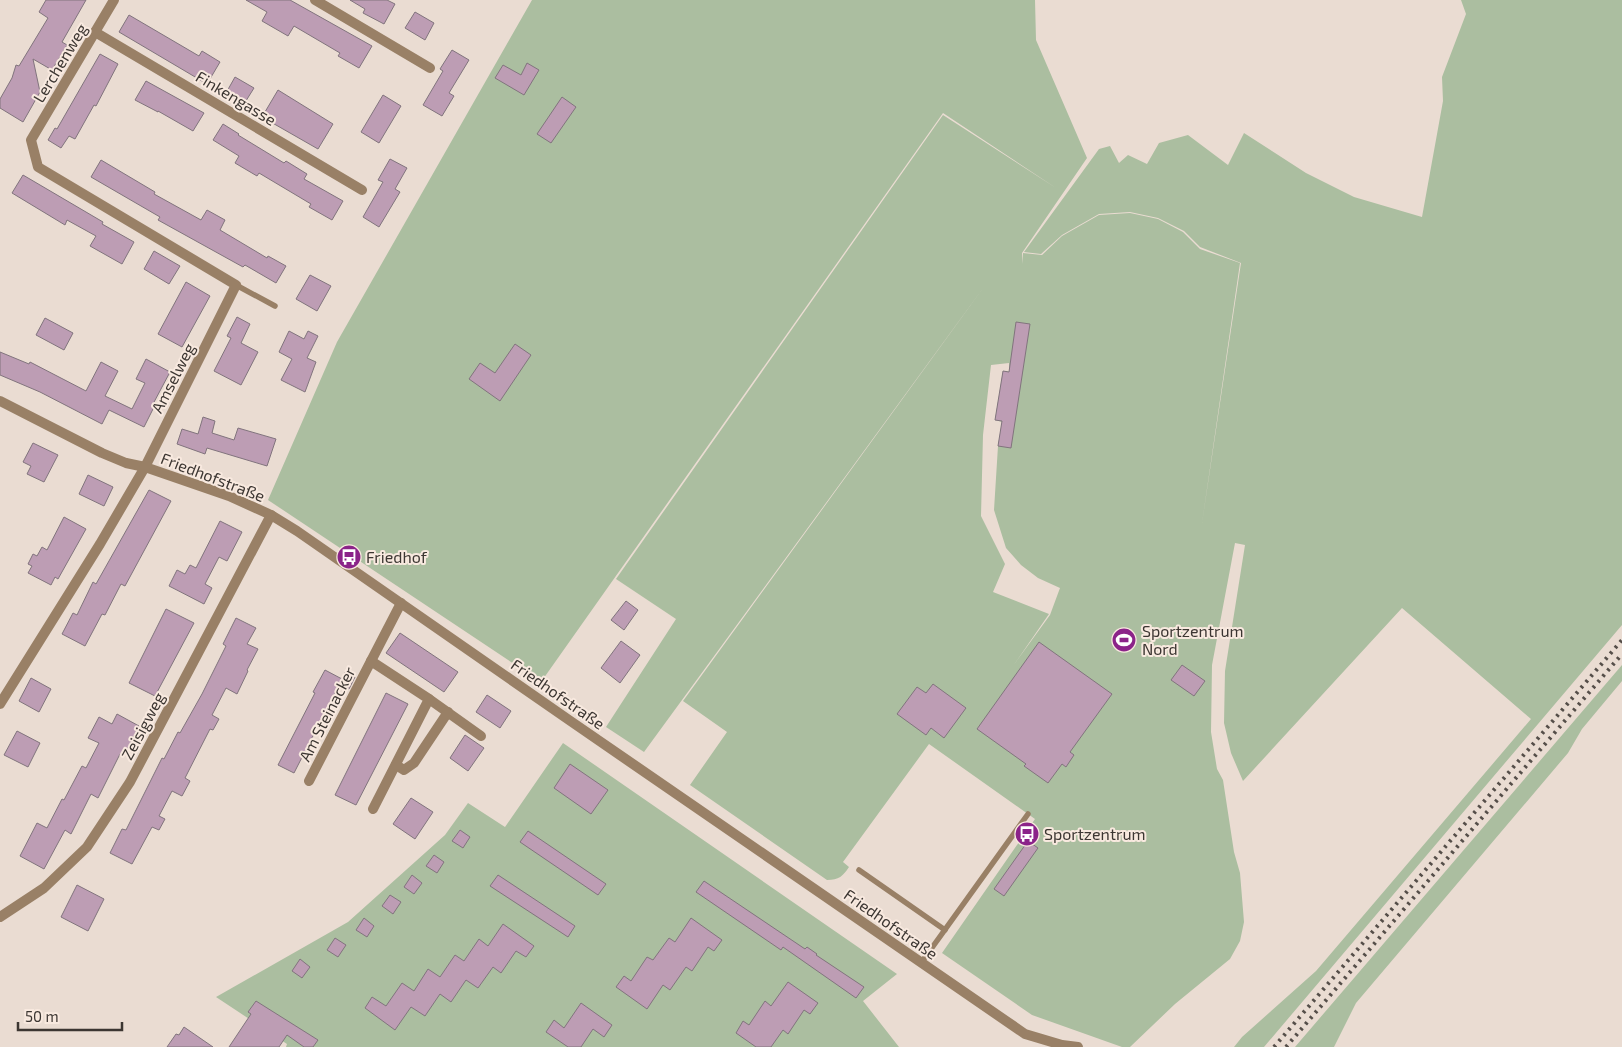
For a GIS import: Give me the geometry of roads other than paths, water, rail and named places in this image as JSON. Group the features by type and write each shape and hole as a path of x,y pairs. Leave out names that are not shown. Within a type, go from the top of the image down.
{"street":[{"name":"Lerchenweg","path":"114,0 31,140 38,166 236,286"},
{"path":"315,0 430,68"},
{"name":"Finkengasse","path":"95,32 362,190"},
{"name":"Amselweg","path":"0,704 100,544 145,467 236,286"},
{"name":"Friedhofstraße","path":"0,401 102,453 126,463 145,467 229,496 271,515 297,530 1025,1034 1062,1045 1078,1047"},
{"name":"Zeisigweg","path":"0,917 44,888 87,847 130,782 271,515"},
{"name":"Am Steinacker","path":"309,781 401,603"},
{"name":"Am Steinacker","path":"371,661 482,736"},
{"path":"373,808 429,699"},
{"path":"396,765 404,770 414,763 448,712"}],"lane":[{"path":"236,286 275,306"},
{"path":"922,963 1028,814"},
{"path":"859,870 945,930"}],"railway":[{"path":"1274,1047 1622,640"},
{"path":"1286,1047 1622,654"}],"place":[{"name":"Friedhof","path":"349,557"},
{"name":"Sportzentrum Nord","path":"1124,640"},
{"name":"Sportzentrum","path":"1027,834"}]}
